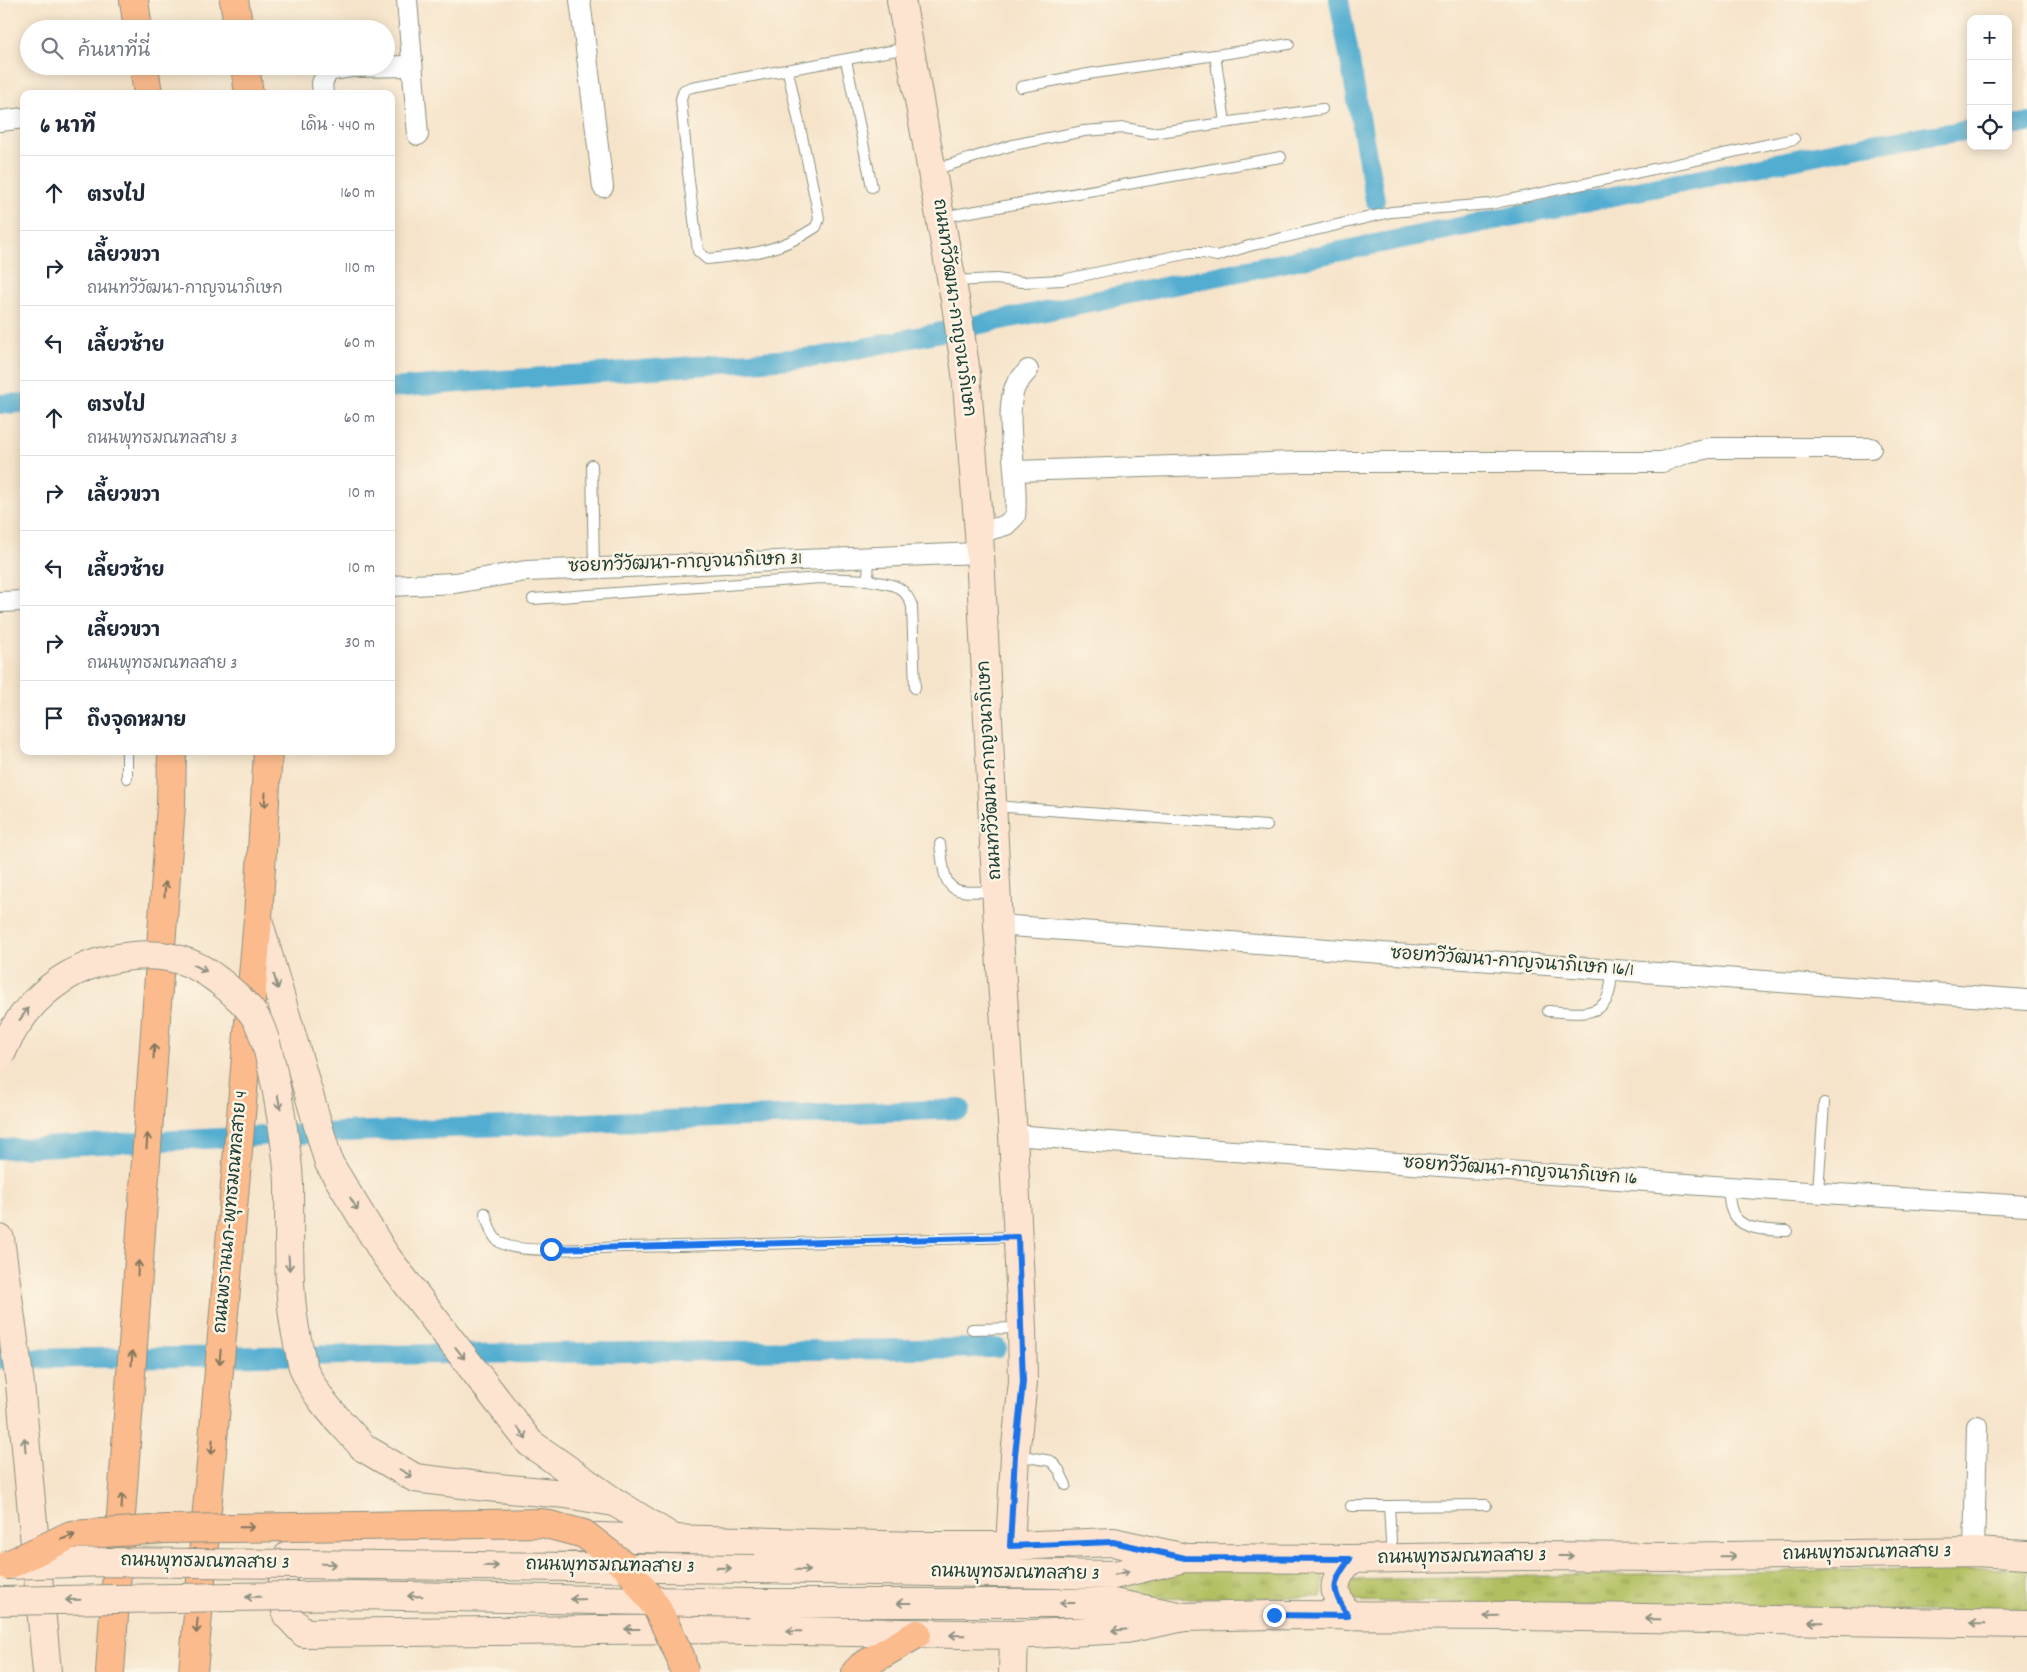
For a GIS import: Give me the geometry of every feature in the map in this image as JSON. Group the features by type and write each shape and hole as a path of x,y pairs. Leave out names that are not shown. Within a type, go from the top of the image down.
{"main road":[{"path":"134,0 137,20"},
{"path":"234,0 237,20"},
{"name":"ถนนทวีวัฒนา-กาญจนาภิเษก","path":"901,0 941,218 966,373 979,543 998,925 1013,1134 1022,1328 1023,1382 1015,1455 1010,1546"},
{"path":"145,75 147,90"},
{"path":"246,75 248,90"},
{"path":"110,1672 171,805 172,755"},
{"name":"ถนนพรานนก-พุทธมณฑลสาย 4","path":"193,1672 258,918 268,755"},
{"path":"258,918 329,1163 385,1255 530,1443 613,1502 674,1539"},
{"path":"0,1056 9,1035 33,1003 60,979 97,962 137,954 178,957 205,970 230,989 257,1020 272,1064 281,1114 289,1182 289,1253 293,1321 303,1367 319,1398 364,1448 415,1478 566,1494 613,1502"},
{"path":"0,1239 20,1384 47,1672"},
{"path":"4,1565 71,1535 166,1529 542,1523 584,1534 628,1568 657,1608 681,1658 684,1672"},
{"path":"1184,1617 1126,1630 1014,1635 696,1629 304,1632 287,1615 283,1598 283,1575 287,1557 302,1543 599,1537 780,1543 1010,1546 1113,1542 1185,1558"},
{"name":"ถนนพุทธมณฑลสาย 3","path":"4,1565 108,1562 754,1568 1114,1575 1185,1558 1392,1559 1974,1552 2027,1555"},
{"path":"1348,1616 1338,1602 1334,1587 1340,1573 1350,1559"},
{"name":"ถนนพุทธมณฑลสาย 3","path":"0,1601 354,1595 749,1603 1113,1603 1184,1617 1518,1616 2027,1624"},
{"path":"856,1672 862,1666 917,1634"},
{"path":"1013,1672 1014,1635"}],"street":[{"path":"407,0 418,136"},
{"path":"580,0 603,187"},
{"path":"395,67 412,66"},
{"path":"323,90 322,82 326,75"},
{"path":"0,121 20,118"},
{"name":"ซอยทวีวัฒนา-กาญจนาภิเษก 31","path":"395,586 455,583 526,571 869,556 979,543 1006,525 1015,516 1015,471 1011,405 1016,386 1028,370"},
{"path":"1015,471 1299,462 1662,462 1689,452 1710,448 1871,448"},
{"path":"0,602 20,601"},
{"name":"ซอยทวีวัฒนา-กาญจนาภิเษก 16/1","path":"998,925 2027,1000"},
{"name":"ซอยทวีวัฒนา-กาญจนาภิเษก 16","path":"1013,1134 2027,1206"},
{"path":"1974,1552 1977,1426"}],"lane":[{"path":"1021,87 1088,74 1288,44"},
{"path":"788,71 817,207 819,219 816,227 798,239 754,254 707,259 702,257 698,251 692,202 682,99 684,90 692,86 788,71 910,48"},
{"path":"1215,55 1225,122"},
{"path":"846,60 872,187"},
{"path":"932,170 1014,145 1084,130 1124,128 1152,133 1322,109"},
{"path":"954,293 996,279 1022,282 1062,280 1190,253 1217,256 1249,246 1391,212 1490,204 1794,139"},
{"path":"941,218 1015,203 1281,157"},
{"path":"592,466 594,567"},
{"path":"868,580 869,556"},
{"path":"533,599 821,578 868,580 896,586 904,590 912,606 915,688"},
{"path":"127,755 127,778"},
{"path":"993,806 1267,826"},
{"path":"940,844 944,875 949,886 958,891 967,892 997,891"},
{"path":"1548,1011 1579,1013 1598,1009 1606,1001 1612,971"},
{"path":"1818,1192 1824,1104"},
{"path":"1728,1186 1731,1208 1735,1217 1744,1224 1757,1228 1787,1231"},
{"path":"485,1213 494,1238 502,1244 512,1247 551,1249 1018,1237"},
{"path":"972,1329 1022,1328"},
{"path":"1015,1455 1051,1461 1059,1470 1066,1485"},
{"path":"1350,1506 1486,1505"},
{"path":"1389,1506 1392,1559"}],"green space":[{"path":"2027,1568 2027,1614 1348,1601 1342,1587 1351,1580"},
{"path":"1171,1569 1324,1572 1322,1597 1133,1599 1096,1589"}],"waterway":[{"path":"1339,0 1375,200"},
{"path":"2012,125 2027,123"},
{"path":"395,388 818,357 1865,145 1967,131"},
{"path":"0,404 20,403"},
{"path":"0,1149 343,1132 960,1109"},
{"path":"0,1359 997,1348"}],"route":[{"path":"551,1249 1018,1237 1023,1382 1015,1455 1010,1546 1113,1542 1185,1558 1350,1559 1340,1573 1334,1587 1338,1602 1348,1616 1274,1615"}]}
